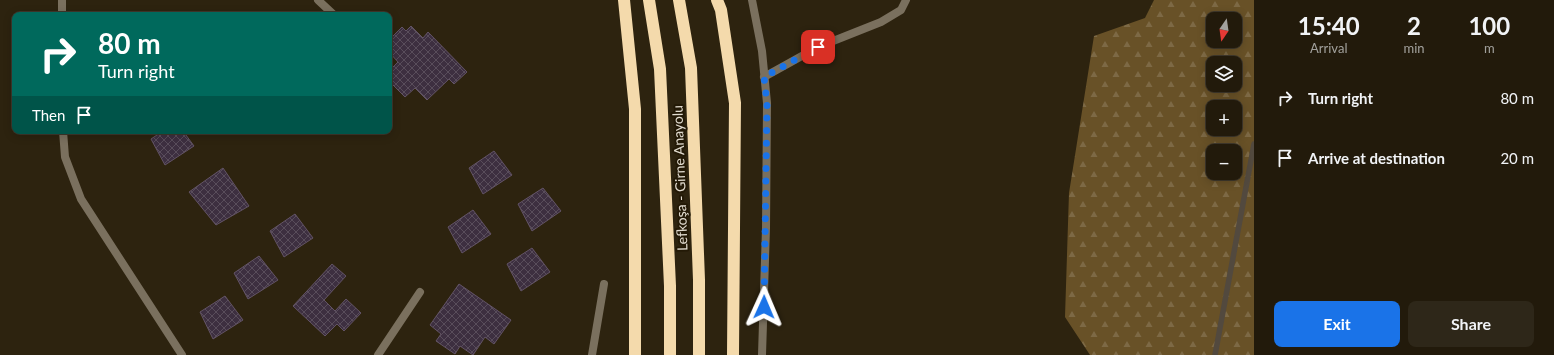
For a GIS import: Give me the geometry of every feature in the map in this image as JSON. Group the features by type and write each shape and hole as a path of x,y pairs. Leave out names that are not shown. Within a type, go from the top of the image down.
{"highway":[{"path":"624,0 635,109 635,355"},
{"name":"Lefkoşa - Girne Anayolu","path":"649,0 660,69 670,286 670,355"},
{"name":"Lefkoşa - Girne Anayolu","path":"679,0 691,68 699,280 699,355"},
{"path":"717,0 721,10 735,103 733,355"}],"street":[{"path":"62,0 62,12"},
{"path":"318,0 331,12"},
{"path":"752,0 762,52 767,103 766,228 762,355"},
{"path":"764,77 818,47 881,22 901,10 906,0"},
{"path":"63,134 65,157 81,199 182,355"},
{"path":"592,355 604,284"},
{"path":"378,355 420,292"}],"green space":[{"path":"1154,0 1254,0 1254,355 1090,355 1065,317 1069,193 1094,36 1145,18"}],"building":[{"path":"411,26 423,38 428,32 467,72 454,84 449,79 427,100 415,88 405,97 392,84 392,68 398,62 392,55 392,37 402,27 406,31"},
{"path":"158,134 185,134 194,146 165,165 151,139"},
{"path":"494,151 512,175 483,194 469,168"},
{"path":"223,168 249,206 216,225 189,192"},
{"path":"543,188 561,211 532,231 518,204"},
{"path":"473,210 491,234 462,253 448,227"},
{"path":"295,214 313,238 284,257 270,231"},
{"path":"532,248 550,272 521,291 507,264"},
{"path":"259,256 278,280 248,299 234,273"},
{"path":"332,264 346,276 324,300 335,311 346,299 361,313 344,331 337,324 325,336 293,306"},
{"path":"459,284 511,320 494,344 485,337 473,355 460,346 455,354 436,341 441,334 430,325"},
{"path":"225,296 243,320 213,339 200,312"}],"waterway":[{"path":"1215,355 1254,144"}],"route":[{"path":"764,307 767,103 764,77 792,63 818,47"}]}
